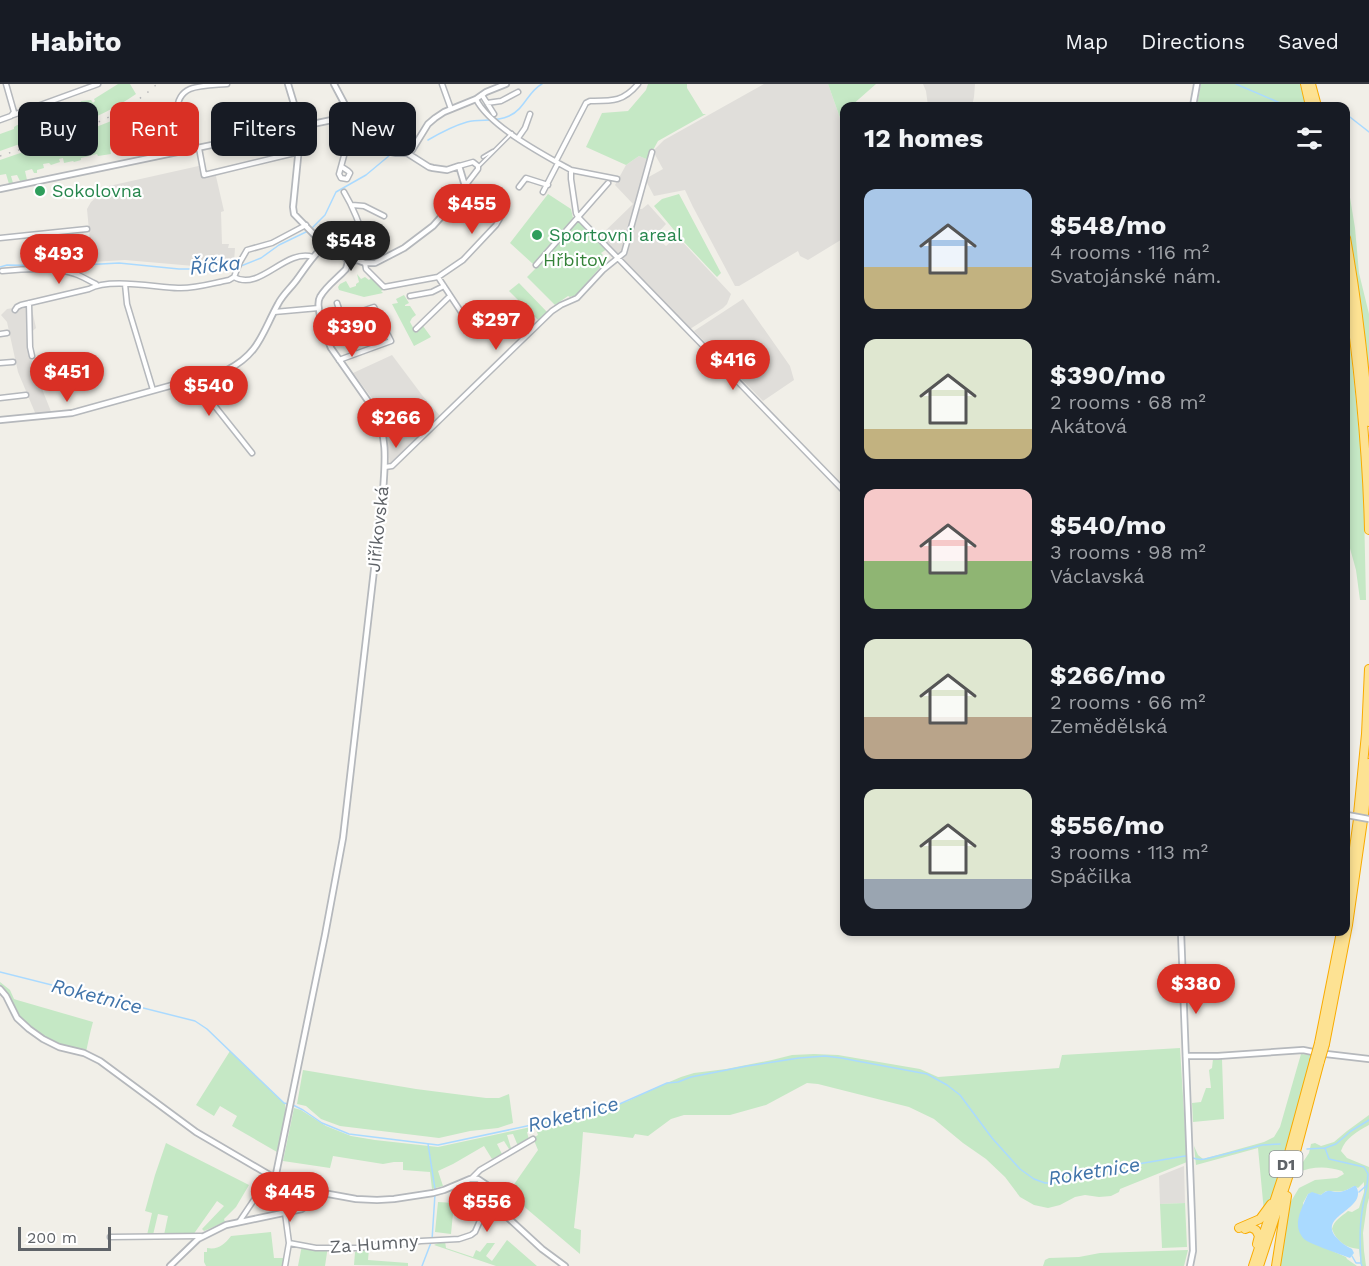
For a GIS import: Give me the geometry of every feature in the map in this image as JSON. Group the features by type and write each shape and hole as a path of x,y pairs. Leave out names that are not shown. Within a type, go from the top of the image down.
{"highway":[{"path":"1305,84 1309,102"},
{"path":"1311,84 1316,102"},
{"path":"1350,262 1365,368 1369,422"},
{"path":"1350,307 1366,459 1369,530"},
{"name":"D1","path":"1350,884 1362,818 1369,669"},
{"name":"D1","path":"1350,910 1369,763"},
{"name":"D1","path":"1322,1044 1340,936"},
{"name":"D1","path":"1252,1266 1283,1175 1322,1044 1346,936"},
{"name":"D1","path":"1259,1266 1294,1159 1317,1061"},
{"path":"1276,1266 1294,1159"},
{"path":"1252,1266 1259,1239 1258,1234 1250,1227 1240,1229 1264,1215 1283,1175"}],"street":[{"path":"6,84 14,110 13,115"},
{"path":"0,120 98,84"},
{"path":"178,102 187,90 192,88 227,84"},
{"path":"288,84 293,102"},
{"path":"334,84 344,102"},
{"path":"442,84 451,109"},
{"path":"416,144 428,124 444,112 506,84"},
{"path":"543,192 586,103 618,100 638,84"},
{"path":"1194,102 1197,84"},
{"path":"487,103 501,101 518,92"},
{"path":"483,95 495,122 536,150 570,170 617,179"},
{"path":"476,99 492,116"},
{"path":"518,138 530,114"},
{"path":"348,262 357,260 371,264 404,248 427,231 458,198 478,168 512,133"},
{"path":"211,145 199,147 204,175 282,156"},
{"path":"483,157 496,150"},
{"path":"385,467 392,466 552,311 577,298 603,270 624,253 652,152"},
{"path":"0,189 157,156"},
{"path":"299,156 294,214 327,249 335,255 346,258 348,262"},
{"path":"342,166 344,156"},
{"path":"412,156 429,167 447,170 475,162 478,168"},
{"path":"459,166 465,186"},
{"path":"570,170 578,217 840,486"},
{"path":"519,187 526,178 548,185"},
{"path":"536,265 608,183"},
{"path":"344,192 352,205 362,235 357,260"},
{"path":"352,205 364,206 384,216"},
{"path":"365,263 366,269 384,287 438,277 463,261 496,225 503,213"},
{"path":"0,238 87,228"},
{"path":"2,271 65,271 96,284 185,288 229,280 234,277 247,250 272,243 308,228"},
{"path":"315,255 320,246 317,237"},
{"path":"0,420 68,414 226,370 243,359 256,346 263,337 281,299 315,255 322,248 327,249"},
{"path":"234,277 244,280 259,276 292,258 315,255"},
{"path":"274,312 319,308 319,299 346,269 348,262"},
{"path":"438,277 467,321"},
{"path":"15,310 21,305 88,289 96,284"},
{"path":"124,284 127,304 153,390"},
{"path":"410,296 432,292 444,286"},
{"path":"416,329 450,296"},
{"path":"28,303 32,356"},
{"path":"337,303 354,353"},
{"path":"339,360 391,341 374,307 342,318"},
{"name":"Jiříkovská","path":"273,1178 291,1104 326,935 343,838 386,453 375,411 327,340 319,308"},
{"path":"0,334 7,333"},
{"path":"0,363 13,362"},
{"path":"226,370 226,376 210,400 252,453"},
{"path":"0,398 26,395"},
{"path":"1181,936 1192,1226 1190,1266"},
{"path":"0,989 18,1018 29,1029 59,1047 84,1053 100,1061 175,1118 284,1185 310,1192 370,1200 393,1199 435,1192 472,1178 477,1172 533,1139"},
{"path":"1186,1056 1303,1050 1313,1052"},
{"path":"1326,1054 1369,1059"},
{"path":"239,1222 273,1178"},
{"path":"472,1178 487,1185 504,1214 542,1249 565,1266"},
{"path":"257,1196 269,1204 279,1195 284,1185"},
{"path":"170,1266 201,1236 226,1225 299,1210 309,1202 310,1192"},
{"path":"279,1195 289,1243 285,1266"},
{"name":"Za Humny","path":"289,1243 316,1248 358,1248 459,1239 475,1232 482,1216 494,1200"},
{"path":"110,1237 201,1236"}],"shaded area":[{"path":"764,84 828,84 840,118 840,240 808,260 800,256 798,251 739,286 735,286 685,190 654,196 645,179 663,169 653,151 664,140"},
{"path":"923,84 975,84 973,102 927,102"},
{"path":"639,156 647,159 635,208 642,209 648,204 666,224 655,236 666,246 677,236 731,294 723,308 690,329 599,237 633,204 615,185 626,165"},
{"path":"203,165 205,175 215,172 224,211 221,212 222,244 229,244 228,248 235,248 234,263 194,266 125,260 92,262 87,209 91,202 109,186"},
{"path":"743,299 790,366 794,380 763,401 694,331"},
{"path":"31,305 36,328 28,335 28,349 52,414 36,415 18,372 7,322 1,315 7,309"},
{"path":"392,355 441,417 390,466 385,419 353,373"},
{"path":"1184,1166 1185,1203 1160,1204 1159,1176"}],"green space":[{"path":"118,84 130,84 136,94 124,102 110,102 110,110 98,115 98,102 94,102 94,99"},
{"path":"648,84 687,84 687,88 703,114 706,114 658,141 649,160 639,156 626,165 586,147 602,113 628,111 646,90"},
{"path":"828,84 876,84 856,102 840,102 840,118"},
{"path":"1201,84 1300,84 1305,102 1198,102"},
{"path":"110,122 110,154 98,156 98,126"},
{"path":"18,125 18,145 0,151 0,134"},
{"path":"18,154 18,156 89,156 74,162 64,163 63,158 59,159 60,162 51,165 43,164 44,168 37,170 37,173 34,173 32,169 25,171 27,180 20,181 17,175 11,176 13,183 9,184 6,174 0,175 0,160"},
{"name":"Sportovni areal","path":"548,194 571,209 573,218 533,264 510,243"},
{"path":"679,194 721,273 717,277 654,206 662,199"},
{"path":"1350,197 1359,273 1369,314 1369,391 1350,242"},
{"name":"Hřbitov","path":"578,220 607,249 601,253 603,255 600,258 605,262 574,297 568,296 555,305 527,277"},
{"path":"357,274 361,279 371,278 383,290 381,291 383,293 364,297 339,290 340,284 346,281 350,288 356,286 359,282"},
{"path":"519,283 548,313 539,321 509,291"},
{"path":"404,295 409,303 405,306 410,306 416,315 410,322 416,333 423,326 431,337 414,346 392,304 398,303 396,299"},
{"path":"1350,344 1362,459 1366,600 1360,600 1350,548"},
{"path":"0,982 10,990 14,999 93,1022 86,1052 51,1041 34,1030 6,998"},
{"path":"1180,1048 1187,1162 1120,1189 1111,1196 1085,1195 1048,1208 1034,1205 1020,1197 1005,1177 986,1159 934,1119 909,1107 807,1083 766,1105 730,1115 684,1115 671,1119 648,1136 635,1134 633,1138 583,1132 574,1228 581,1230 580,1254 508,1193 538,1150 533,1138 538,1135 536,1129 527,1132 529,1140 518,1146 513,1134 507,1135 511,1148 509,1149 504,1141 497,1144 502,1154 492,1159 484,1146 438,1171 443,1186 432,1189 430,1172 403,1170 403,1162 383,1164 333,1156 330,1168 283,1161 294,1108 326,1126 351,1136 438,1147 540,1125 555,1116 566,1113 601,1109 628,1101 694,1073 726,1069 792,1055 838,1055 920,1069 938,1077 1059,1068 1062,1055"},
{"path":"230,1051 285,1104 286,1112 277,1152 232,1126 237,1116 220,1106 214,1116 196,1105"},
{"path":"1301,1054 1312,1055 1285,1155 1269,1204 1264,1212 1258,1148 1196,1165 1194,1146 1198,1155 1203,1159 1264,1142 1274,1137 1280,1127"},
{"path":"1213,1059 1222,1059 1224,1119 1193,1122 1192,1103 1201,1102 1206,1088 1211,1088 1209,1070 1212,1068"},
{"path":"303,1070 486,1098 499,1098 509,1094 513,1123 498,1128 439,1138 340,1126 321,1119 306,1106 297,1104"},
{"path":"1369,1115 1369,1125 1356,1132 1341,1151 1347,1158 1369,1167 1369,1198 1363,1233 1366,1266 1361,1266 1359,1249 1342,1243 1332,1229 1336,1221 1348,1211 1352,1212 1359,1208 1364,1192 1364,1182 1358,1188 1354,1186 1343,1191 1326,1191 1321,1195 1308,1194 1303,1203 1305,1239 1346,1257 1357,1266 1278,1266 1290,1203 1299,1188 1315,1180 1337,1178 1344,1174 1342,1171 1331,1168 1314,1168 1297,1173 1309,1153 1311,1144 1321,1146 1334,1142"},
{"path":"166,1143 249,1185 236,1207 224,1219 225,1222 204,1231 202,1229 224,1206 217,1201 193,1235 164,1235 168,1216 158,1214 153,1235 147,1235 152,1213 145,1211"},
{"path":"438,1202 454,1203 451,1234 435,1232"},
{"path":"1185,1203 1187,1247 1162,1248 1160,1204"},
{"path":"271,1232 274,1258 289,1258 288,1266 206,1266 204,1262 204,1252 207,1252 207,1248 220,1246 231,1236"},
{"path":"507,1240 537,1266 496,1266 434,1245 445,1241 446,1248 473,1257 476,1250 480,1252 487,1243 495,1243 486,1256 492,1261"},
{"path":"302,1245 328,1246 325,1266 298,1266"},
{"path":"369,1249 368,1260 408,1263 408,1266 354,1265 355,1252"},
{"path":"1188,1250 1184,1266 1043,1266 1045,1260 1049,1258 1079,1257 1100,1253"}],"water":[{"path":"1354,1186 1358,1194 1356,1201 1337,1218 1332,1230 1340,1241 1352,1249 1354,1253 1350,1258 1304,1239 1299,1231 1298,1222 1308,1194 1312,1192 1321,1195 1329,1191 1340,1192"}],"waterway":[{"name":"Říčka","path":"428,140 467,122 509,116 519,109 533,91 542,84"},
{"name":"Říčka","path":"1236,84 1278,102"},
{"name":"Říčka","path":"1350,117 1369,132"},
{"name":"Říčka","path":"312,228 325,215 336,192 366,175 389,156"},
{"name":"Říčka","path":"241,266 261,258 279,245 308,231"},
{"name":"Říčka","path":"0,267 119,263 179,269 236,267"},
{"name":"Roketnice","path":"0,972 195,1021 207,1029 284,1103 288,1104"},
{"name":"Roketnice","path":"293,1105 322,1123 349,1134 438,1145 541,1123 580,1110 597,1110 615,1106 667,1083 691,1077 747,1066 825,1056 927,1074 947,1085 960,1095 992,1138 1020,1169 1034,1179 1045,1183 1055,1183 1185,1156 1202,1159 1262,1145 1280,1144"},
{"name":"Roketnice","path":"1307,1149 1325,1148 1336,1144 1369,1120"},
{"path":"428,1144 435,1189"},
{"path":"1325,1148 1329,1159 1364,1167 1368,1174 1367,1185 1359,1192"},
{"path":"1361,1262 1361,1224 1367,1186"},
{"path":"422,1266 432,1240 435,1194"},
{"path":"1352,1256 1356,1263 1361,1263 1362,1266"}],"railway":[{"path":"0,156 83,129 103,120 122,110 157,84"}],"place":[{"name":"Sokolovna","path":"40,191"},
{"name":"Sportovni areal","path":"537,235"}]}
